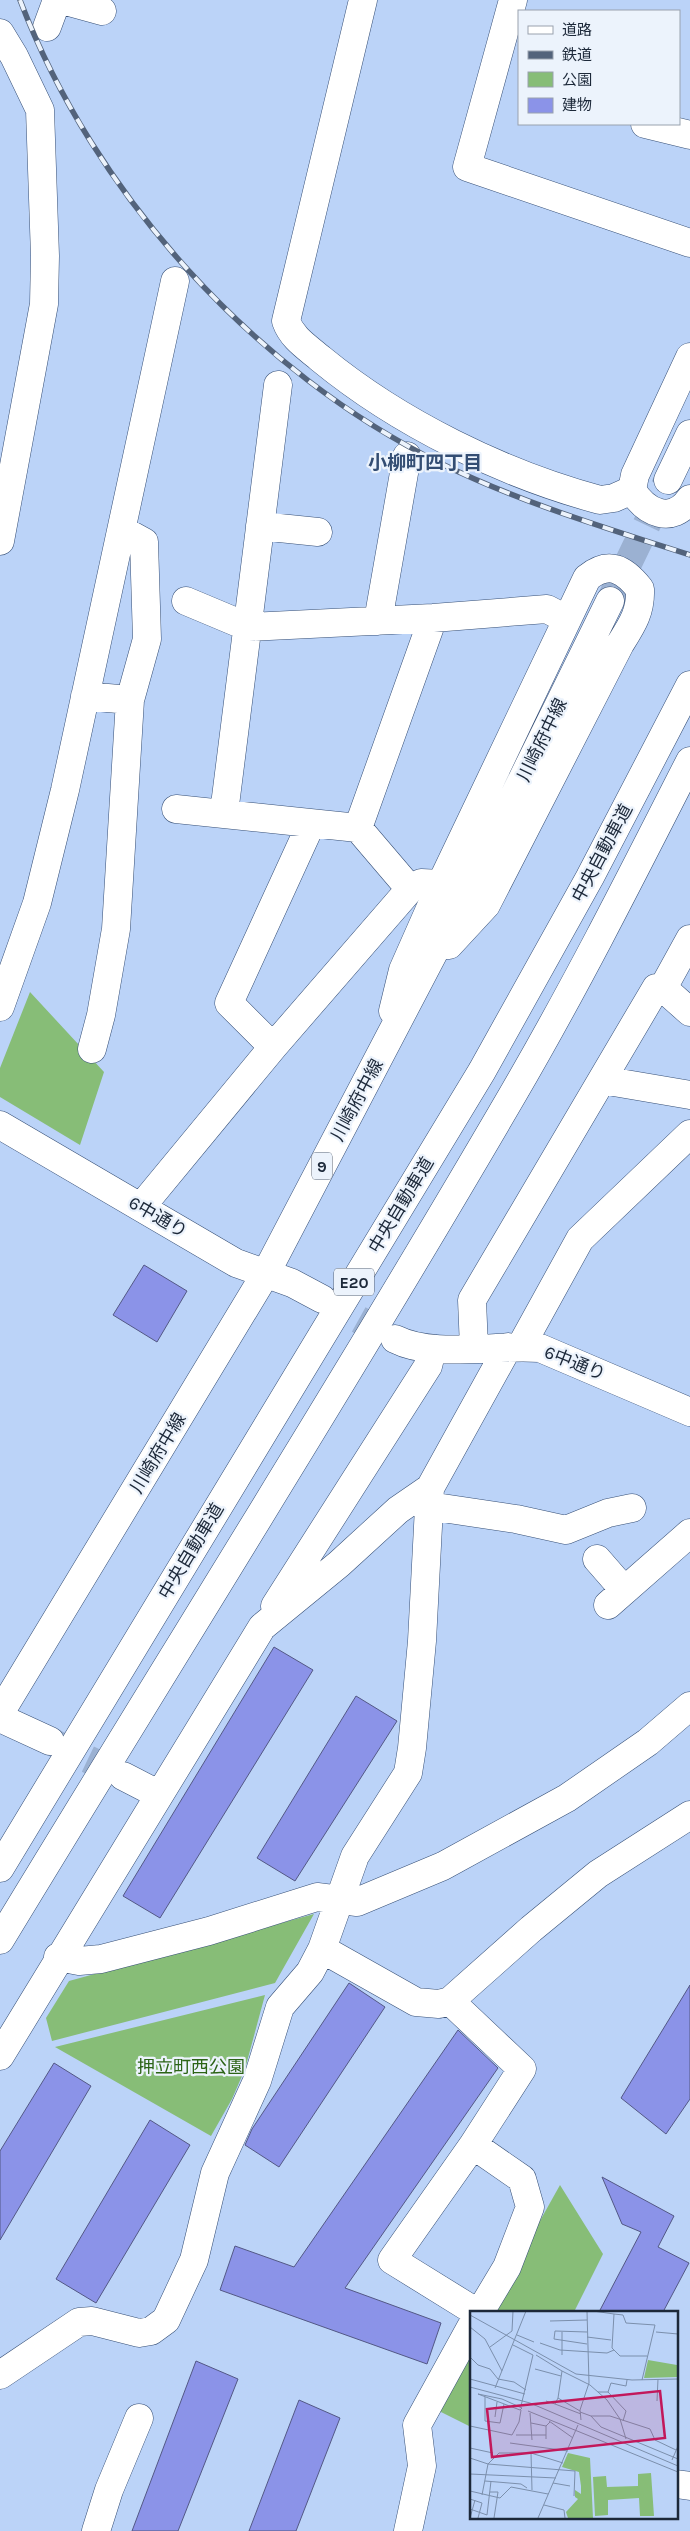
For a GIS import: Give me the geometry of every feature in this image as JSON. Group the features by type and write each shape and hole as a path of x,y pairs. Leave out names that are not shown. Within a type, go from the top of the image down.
{"main road":[{"path":"47,27 57,0"},
{"path":"62,0 102,11"},
{"path":"363,0 286,321 290,334 340,375 402,414 455,444 517,472 600,500 614,498 632,490"},
{"path":"513,0 467,166 690,243"},
{"path":"0,33 14,56 40,110 45,256 44,304 0,541"},
{"path":"649,125 690,135"},
{"path":"0,1007 36,903 66,790 175,281"},
{"path":"688,508 679,512 665,514 650,511 639,502 632,490 635,476 690,357"},
{"path":"224,813 278,385"},
{"path":"668,480 690,434"},
{"path":"378,620 407,456"},
{"path":"260,526 318,532"},
{"path":"92,1049 102,1015 116,929 130,700 147,640 144,542 122,530"},
{"path":"381,1056 403,970 441,884 566,619 587,578 596,570 609,568 621,571 640,589 640,604 635,619 616,652 486,905 427,968"},
{"path":"186,601 248,627 433,618 547,609 566,619"},
{"name":"川崎府中線","path":"0,1713 266,1273 427,968 610,601"},
{"path":"358,828 433,618"},
{"name":"中央自動車道","path":"0,1868 482,1071 590,877 690,685"},
{"path":"85,696 130,700"},
{"name":"中央自動車道","path":"0,1940 297,1454 514,1092 623,895 690,761"},
{"path":"176,809 358,828 410,889"},
{"path":"273,1047 229,1003 311,824"},
{"path":"141,1207 273,1047 410,889 421,883 441,884"},
{"path":"663,988 690,939"},
{"path":"474,1348 472,1300 656,988 663,988 690,1012"},
{"path":"602,1080 690,1095"},
{"name":"6中通り","path":"0,1125 236,1263 266,1273 322,1299"},
{"path":"0,2375 79,2322 92,2321 139,2333 151,2331 166,2320 194,2260 215,2173 256,2081 280,2008 310,1972 322,1949 355,1856 408,1772 422,1641 430,1497 515,1347 580,1239 690,1134"},
{"name":"6中通り","path":"395,1339 416,1348 432,1350 540,1348 690,1412"},
{"path":"0,2056 158,1794 428,1366 432,1350"},
{"path":"262,1627 339,1564 398,1510 430,1497 566,1530 608,1513 632,1508"},
{"path":"597,1559 616,1598 690,1533"},
{"path":"58,1957 78,1961 100,1958 209,1931 317,1897 357,1902 443,1866 567,1798 648,1742 690,1706"},
{"path":"0,1718 50,1742"},
{"path":"123,1776 158,1794"},
{"path":"322,1949 416,2002 439,2004 450,2001 531,1928 598,1874 690,1815"},
{"path":"450,2001 522,2069 473,2145 392,2260 476,2311"},
{"path":"473,2145 522,2179 530,2207 507,2267 479,2311"},
{"path":"408,2531 422,2466 418,2448 417,2425 470,2329"},
{"path":"96,2531 109,2490 139,2418"}],"green space":[{"path":"30,992 104,1072 80,1145 0,1097 0,1068"},
{"path":"314,1914 275,1983 52,2041 46,2018 69,1981"},
{"name":"押立町西公園","path":"265,1995 245,2069 232,2099 211,2136 55,2047"},
{"path":"560,2185 603,2254 574,2311 490,2311"},
{"path":"470,2346 470,2426 435,2409"}],"building":[{"path":"144,1265 187,1291 157,1342 113,1315"},
{"path":"274,1647 313,1670 160,1918 123,1896"},
{"path":"356,1696 397,1721 295,1881 257,1858"},
{"path":"349,1983 385,2007 279,2167 245,2145 252,2129"},
{"path":"690,1985 690,2099 666,2134 621,2098"},
{"path":"458,2030 498,2068 345,2288 441,2323 427,2364 220,2290 235,2246 294,2267"},
{"path":"54,2063 91,2086 0,2240 0,2151"},
{"path":"150,2120 190,2145 96,2303 56,2279"},
{"path":"602,2177 674,2216 658,2247 689,2263 664,2311 600,2311 641,2232 622,2224"},
{"path":"196,2361 238,2379 178,2531 132,2531"},
{"path":"299,2400 340,2418 296,2531 249,2531"}],"tunnel":[{"path":"610,601 668,480"},
{"path":"322,1299 394,1339"},
{"path":"50,1741 123,1776"}],"railway":[{"path":"20,0 52,72 91,142 137,208 189,271 246,328 308,380 373,426 442,464 472,478 564,514 690,555"}],"district":[{"name":"小柳町四丁目","path":"425,462"}]}
